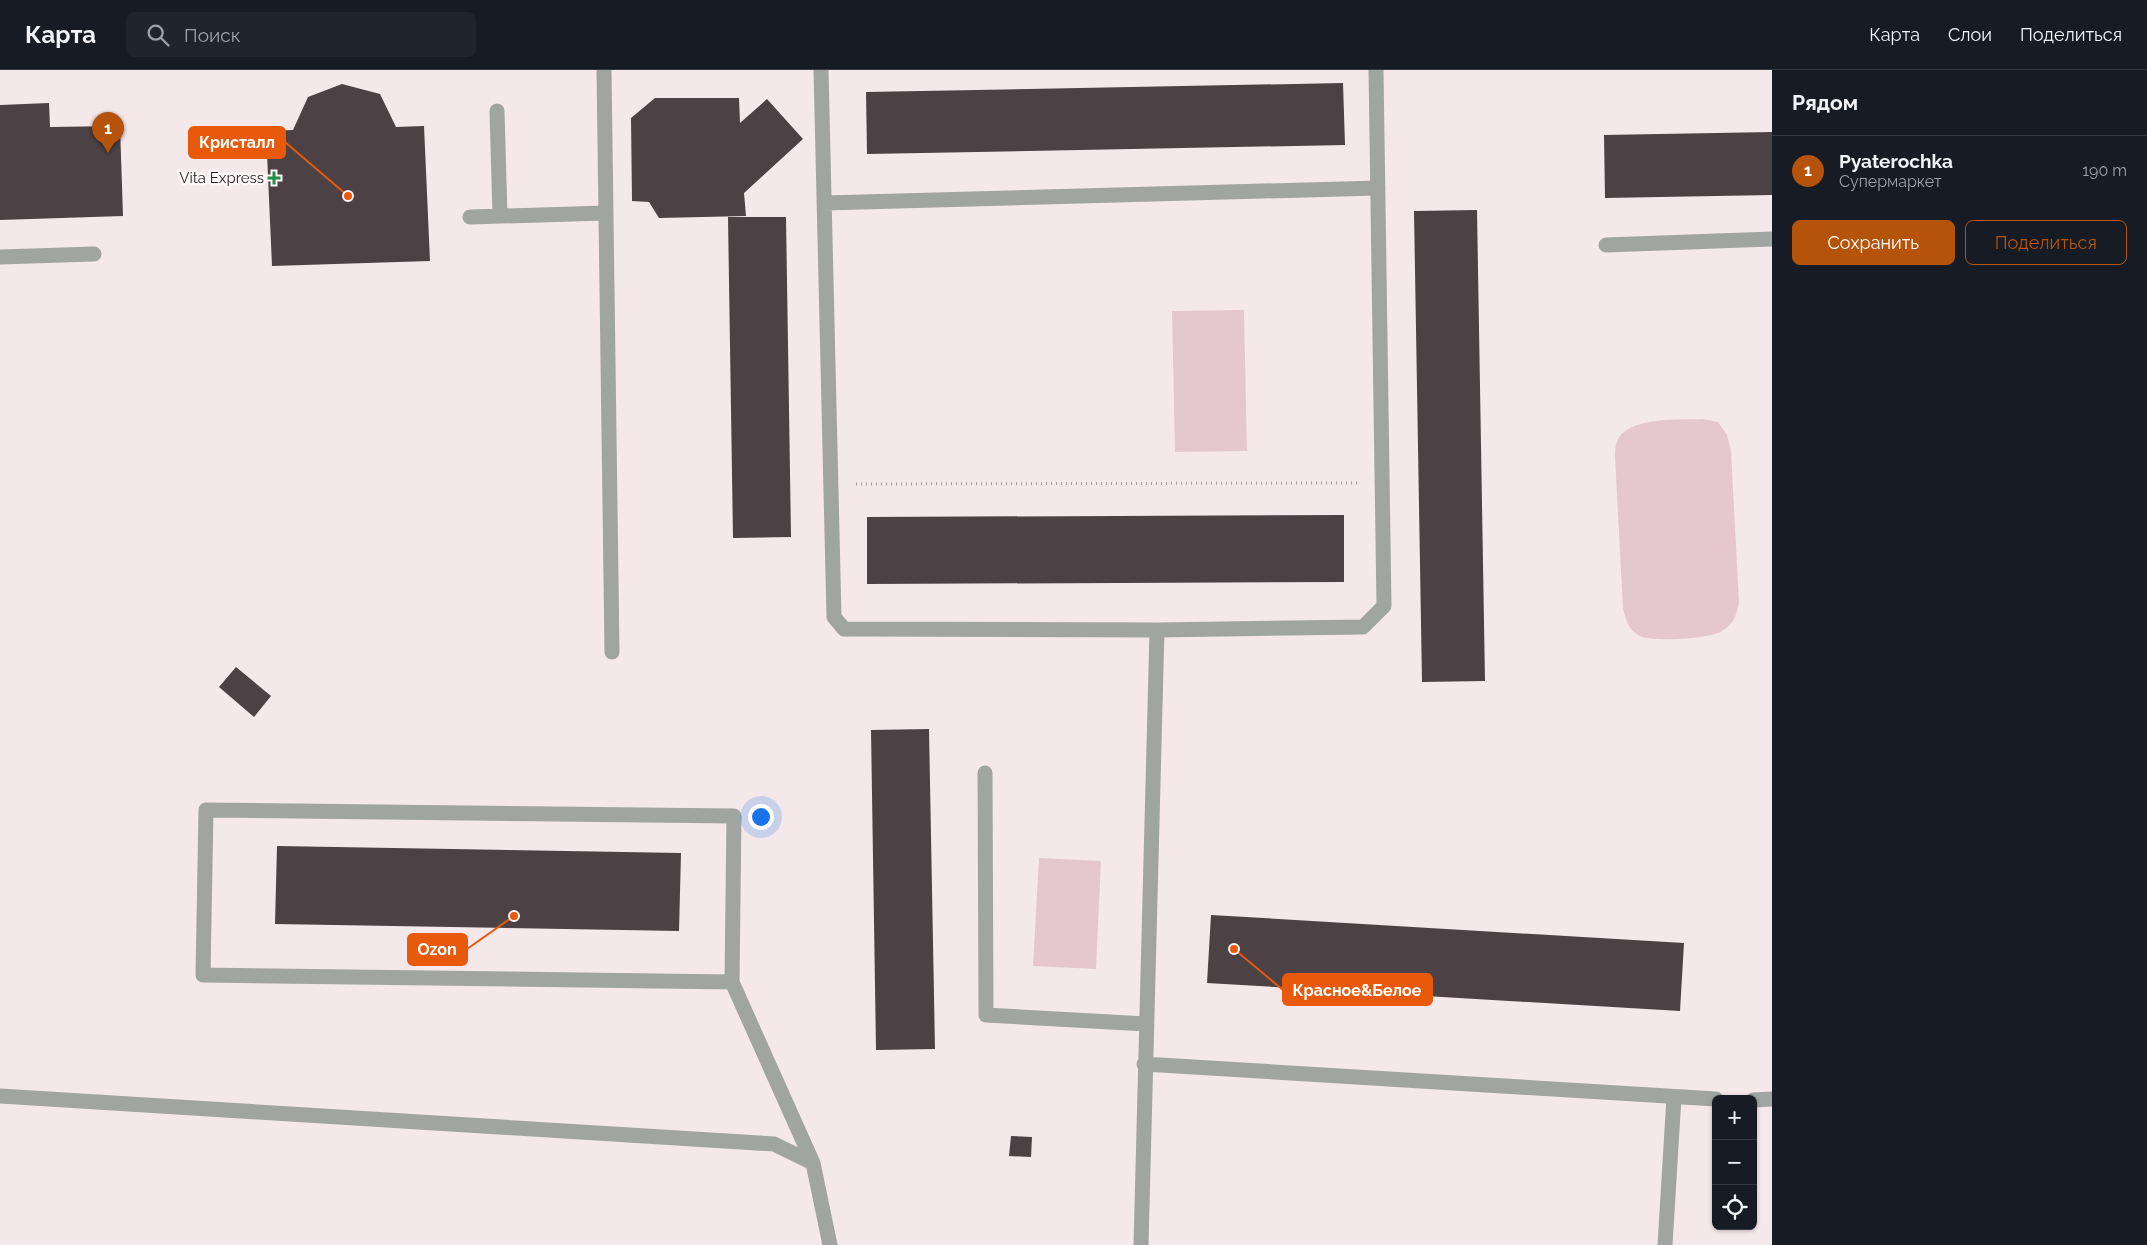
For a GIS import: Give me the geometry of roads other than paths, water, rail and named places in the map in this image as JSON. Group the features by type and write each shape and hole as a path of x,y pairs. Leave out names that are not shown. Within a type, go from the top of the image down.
{"lane":[{"path":"604,70 612,652"},
{"path":"821,70 834,617 844,629 1157,630 1363,627 1384,606 1376,70"},
{"path":"497,111 500,216"},
{"path":"824,203 1378,188"},
{"path":"470,217 606,213"},
{"path":"1606,245 1772,239"},
{"path":"0,257 94,254"},
{"path":"1141,1245 1144,1064 1157,630"},
{"path":"985,773 986,1015 1146,1024"},
{"path":"732,982 203,975 206,810 734,816 732,982 813,1163 830,1245"},
{"path":"1144,1064 1712,1099"},
{"path":"0,1096 774,1144 813,1163"},
{"path":"1665,1245 1674,1098"},
{"path":"1757,1100 1772,1099"}],"place":[{"name":"Pyaterochka","path":"108,153"},
{"name":"Vita Express","path":"274,178"},
{"name":"Кристалл","path":"348,196"},
{"name":"Ozon","path":"514,916"},
{"name":"Красное&Белое","path":"1234,949"}]}
